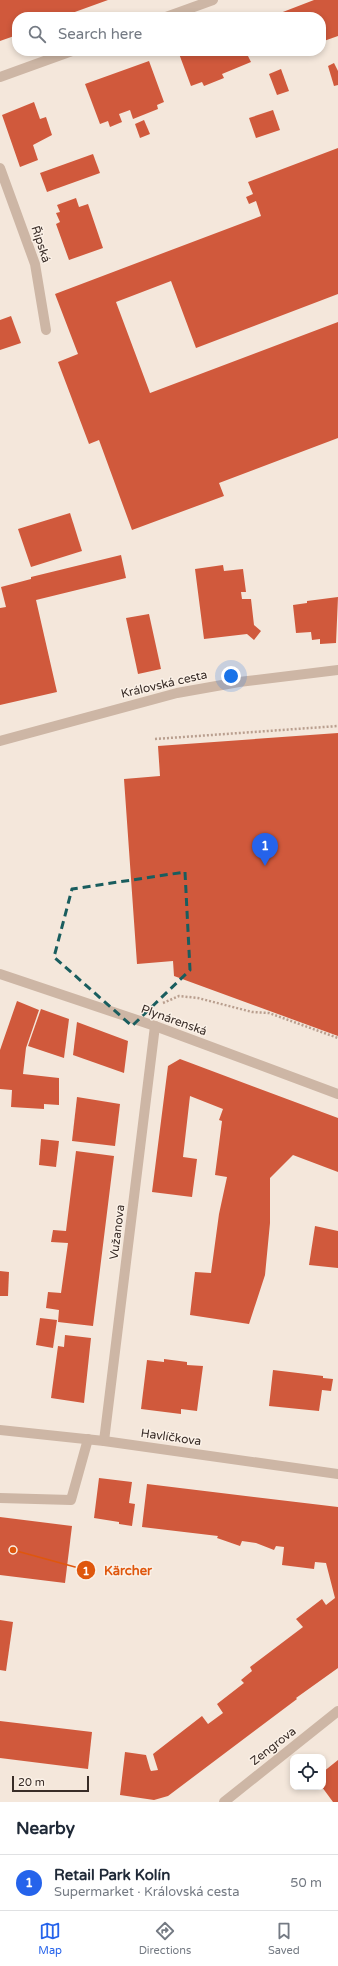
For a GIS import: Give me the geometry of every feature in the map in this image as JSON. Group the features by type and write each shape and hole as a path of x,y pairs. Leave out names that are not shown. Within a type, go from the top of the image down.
{"street":[{"path":"180,12 214,0"},
{"path":"0,77 58,56"},
{"name":"Řipská","path":"0,168 35,264 46,330"},
{"name":"Královská cesta","path":"0,741 178,693 239,682 338,670"},
{"name":"Plynárenská","path":"0,974 155,1026 338,1094"},
{"name":"Vužanova","path":"104,1441 155,1026"},
{"name":"Havlíčkova","path":"0,1430 104,1441 338,1474"},
{"path":"0,1498 72,1500 88,1439"},
{"name":"Zengrova","path":"224,1802 338,1711"}],"path":[{"path":"155,739 338,726"},
{"path":"163,1003 179,996 198,998 252,1012 269,1013 338,1038"}],"highlighted area":[{"path":"185,872 190,970 132,1026 54,957 72,889"}],"building":[{"path":"0,0 108,0 75,12 12,12 12,37 0,41"},
{"path":"314,0 338,0 338,36 326,40 326,12 283,12"},
{"path":"180,56 248,56 251,62 222,74 224,78 204,86 202,82 191,86"},
{"path":"149,61 164,102 157,105 158,109 133,119 130,110 119,114 122,122 110,127 108,121 100,124 85,84"},
{"path":"334,63 338,71 338,85 334,86 328,66"},
{"path":"281,69 289,91 277,95 269,74"},
{"path":"34,102 40,119 46,117 52,135 33,145 38,160 20,167 2,115"},
{"path":"273,110 280,130 256,138 249,118"},
{"path":"144,120 150,134 140,138 135,124"},
{"path":"338,148 338,294 196,348 171,281 116,302 150,393 338,322 338,438 219,483 224,496 132,530 99,440 89,444 58,362 78,354 55,294 261,216 256,201 249,204 246,197 253,194 248,182"},
{"path":"93,154 100,173 47,192 40,173"},
{"path":"76,198 79,207 88,204 103,248 69,260 56,224 60,222 56,213 60,212 57,205"},
{"path":"11,316 21,343 0,350 0,320"},
{"path":"70,513 82,551 31,567 18,529"},
{"path":"121,555 126,578 36,600 57,692 0,705 0,608 6,607 1,587 31,579 31,577"},
{"path":"223,565 224,571 243,569 246,592 241,592 242,599 251,599 254,625 261,631 254,640 247,634 204,639 195,569"},
{"path":"338,597 336,643 320,644 320,639 312,640 311,632 296,633 293,605 307,603 307,601"},
{"path":"149,614 161,669 138,674 126,618"},
{"path":"338,733 338,1036 174,976 173,961 137,964 124,779 160,776 158,746"},
{"path":"17,1001 39,1010 26,1048 23,1074 59,1078 59,1105 44,1104 44,1109 11,1107 12,1090 0,1089 0,1050"},
{"path":"41,1009 69,1019 64,1058 28,1046"},
{"path":"77,1022 128,1041 124,1073 73,1055"},
{"path":"180,1059 338,1118 338,1172 293,1155 270,1178 270,1223 265,1275 249,1324 190,1315 195,1272 211,1273 219,1214 227,1177 215,1175 222,1121 219,1120 223,1109 190,1096 183,1157 197,1159 192,1197 152,1192 168,1066"},
{"path":"77,1097 120,1104 115,1146 72,1141"},
{"path":"41,1139 59,1141 56,1167 39,1165"},
{"path":"76,1151 114,1156 93,1326 58,1322 59,1310 46,1308 48,1292 61,1293 68,1243 51,1242 53,1230 66,1231"},
{"path":"315,1226 338,1231 338,1268 309,1265"},
{"path":"0,1271 9,1272 8,1296 0,1296"},
{"path":"40,1318 57,1320 53,1348 36,1345"},
{"path":"65,1335 91,1338 84,1403 51,1398 58,1346 64,1347"},
{"path":"164,1359 187,1362 187,1365 203,1366 197,1411 181,1409 181,1414 141,1409 147,1360 164,1362"},
{"path":"273,1370 323,1376 323,1378 333,1379 331,1391 322,1390 319,1411 269,1406"},
{"path":"99,1478 132,1482 129,1503 135,1504 132,1526 119,1524 119,1522 94,1518"},
{"path":"147,1484 338,1507 338,1668 296,1698 297,1699 168,1796 154,1800 120,1795 125,1752 146,1755 151,1771 158,1770 153,1754 202,1716 208,1724 223,1713 217,1704 244,1683 241,1680 252,1671 250,1667 303,1627 296,1619 322,1599 326,1605 335,1598 326,1563 315,1562 314,1569 282,1565 284,1547 276,1546 274,1550 256,1543 242,1541 240,1546 217,1538 218,1536 142,1527"},
{"path":"0,1517 72,1526 65,1583 0,1575"},
{"path":"0,1620 13,1622 6,1671 0,1670"},
{"path":"0,1721 92,1732 88,1769 0,1758"},
{"path":"338,1760 338,1802 333,1802 324,1790 326,1790 326,1770"}],"place":[{"name":"Retail Park Kolín","path":"265,866"},
{"name":"Kärcher","path":"13,1550"}]}
